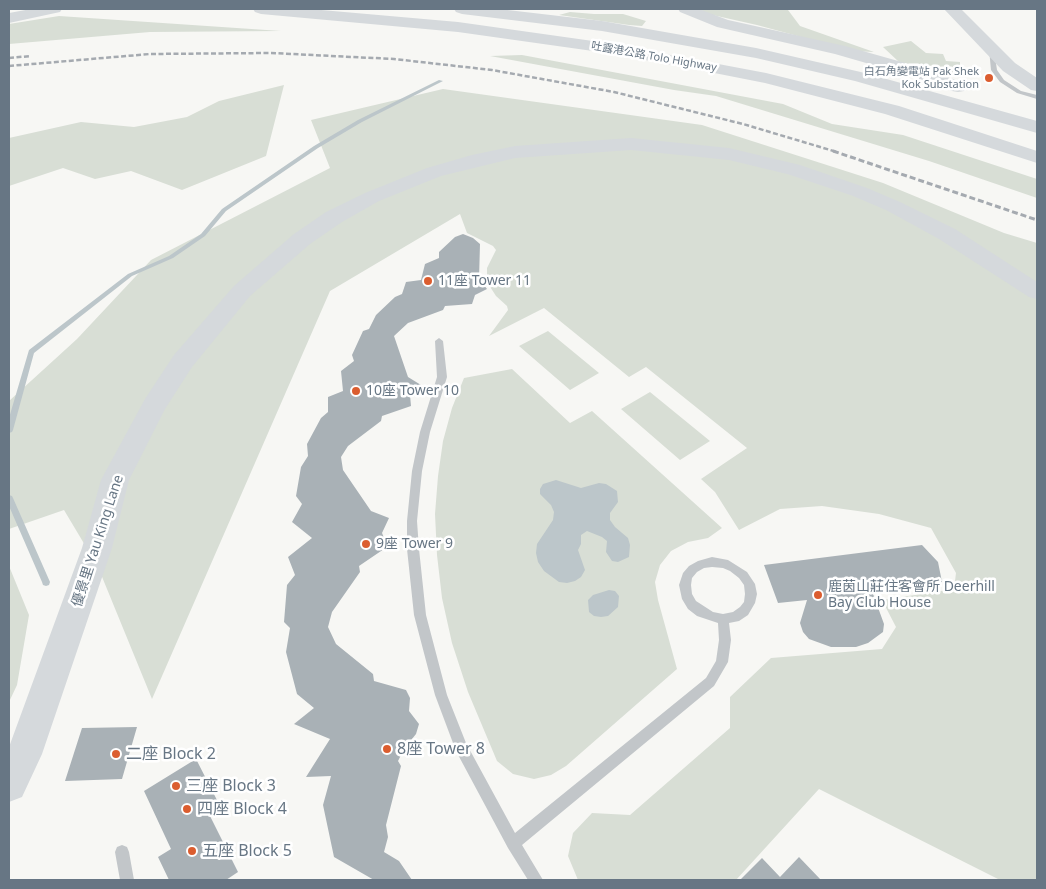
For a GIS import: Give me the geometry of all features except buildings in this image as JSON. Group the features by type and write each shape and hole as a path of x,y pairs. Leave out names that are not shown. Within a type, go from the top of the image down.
{"main road":[{"path":"9,18 54,9"},
{"name":"吐露港公路 Tolo Highway","path":"261,9 458,27 597,46 684,62 766,78 892,110 1037,157"},
{"name":"吐露港公路 Tolo Highway","path":"462,9 602,26 748,52 858,77 1037,127"},
{"path":"686,9 723,24 829,47 911,70 1037,116"},
{"path":"952,9 1009,67 1037,86"},
{"name":"優景里 Yau King Lane","path":"9,784 24,754 50,684 97,548 115,480 154,406 183,361 242,291 302,239 334,217 372,196 434,172 472,161 515,152 631,144 729,154 793,169 860,192 893,206 953,237 1037,292"}],"lane":[{"path":"991,50 994,70 1002,81 1019,92 1037,97"},
{"path":"439,341 442,377 425,432 417,471 412,521 420,615 441,695 461,747 513,843 536,880"},
{"path":"712,562 724,563 743,575 749,584 751,594 749,603 744,611 723,619 701,612 686,595 684,585 687,576 693,569 702,564 712,562"},
{"path":"513,843 710,682 722,662 725,640 723,619"},
{"path":"122,852 128,880"}],"shaded area":[{"path":"699,9 788,10 800,26 874,52 853,51 708,14"},
{"path":"570,12 623,14 646,21 642,26 559,15"},
{"path":"59,16 281,31 150,32 9,44 9,24"},
{"path":"911,41 926,53 943,54 946,61 960,62 960,71 953,76 899,62 883,47"},
{"path":"522,55 783,104 832,124 903,135 1037,179 1037,198 929,161 716,96 490,56"},
{"path":"284,85 266,156 182,190 131,171 95,179 63,168 9,186 9,138 81,122 134,127 187,117 219,101"},
{"path":"443,89 702,125 883,183 1004,233 1037,243 1037,880 1000,880 819,789 736,880 578,880 568,856 573,833 592,813 630,815 730,728 730,697 771,658 882,649 896,627 882,600 954,589 956,573 931,528 879,514 822,506 780,509 739,530 715,492 701,479 747,448 646,367 629,377 544,308 489,336 508,310 507,306 496,296 487,282 487,268 496,250 493,246 467,233 460,214 330,291 152,699 98,567 64,510 9,529 9,401 77,339 151,260 330,168 311,120"},
{"path":"548,331 599,373 570,390 519,346"},
{"path":"512,369 570,423 592,411 722,528 708,538 688,542 671,551 660,565 655,582 658,600 677,669 566,766 551,775 534,779 513,774 497,761 468,692 452,643 442,598 437,555 435,514 443,441 452,408 464,378"},
{"path":"650,392 710,441 680,460 621,409"},
{"path":"556,480 581,488 599,483 606,484 617,491 618,502 610,513 610,520 628,538 630,545 629,557 618,562 612,561 606,552 607,541 587,531 581,535 581,544 578,550 585,570 581,577 567,583 559,582 544,571 538,562 537,544 553,520 554,512 551,505 540,494 540,489 543,484"},
{"path":"9,566 29,615 17,685 9,702"},
{"path":"609,590 615,591 619,596 618,607 608,616 594,616 589,612 588,600 593,595"}],"waterway":[{"path":"9,430 31,352 130,275 171,257 203,235 224,210 316,147 360,121 441,81"},
{"path":"9,498 46,582"}],"railway":[{"path":"9,66 150,54 271,53 394,59 492,70 614,92 743,124 837,152"},
{"path":"9,58 31,56"},
{"path":"833,151 1037,220"}],"place":[{"name":"白石角變電站 Pak Shek Kok Substation","path":"989,78"},
{"name":"11座 Tower 11","path":"428,281"},
{"name":"10座 Tower 10","path":"356,391"},
{"name":"9座 Tower 9","path":"366,544"},
{"name":"鹿茵山莊住客會所 Deerhill Bay Club House","path":"818,595"},
{"name":"8座 Tower 8","path":"387,749"},
{"name":"二座 Block 2","path":"116,754"},
{"name":"三座 Block 3","path":"176,786"},
{"name":"四座 Block 4","path":"187,809"},
{"name":"五座 Block 5","path":"192,851"}]}
